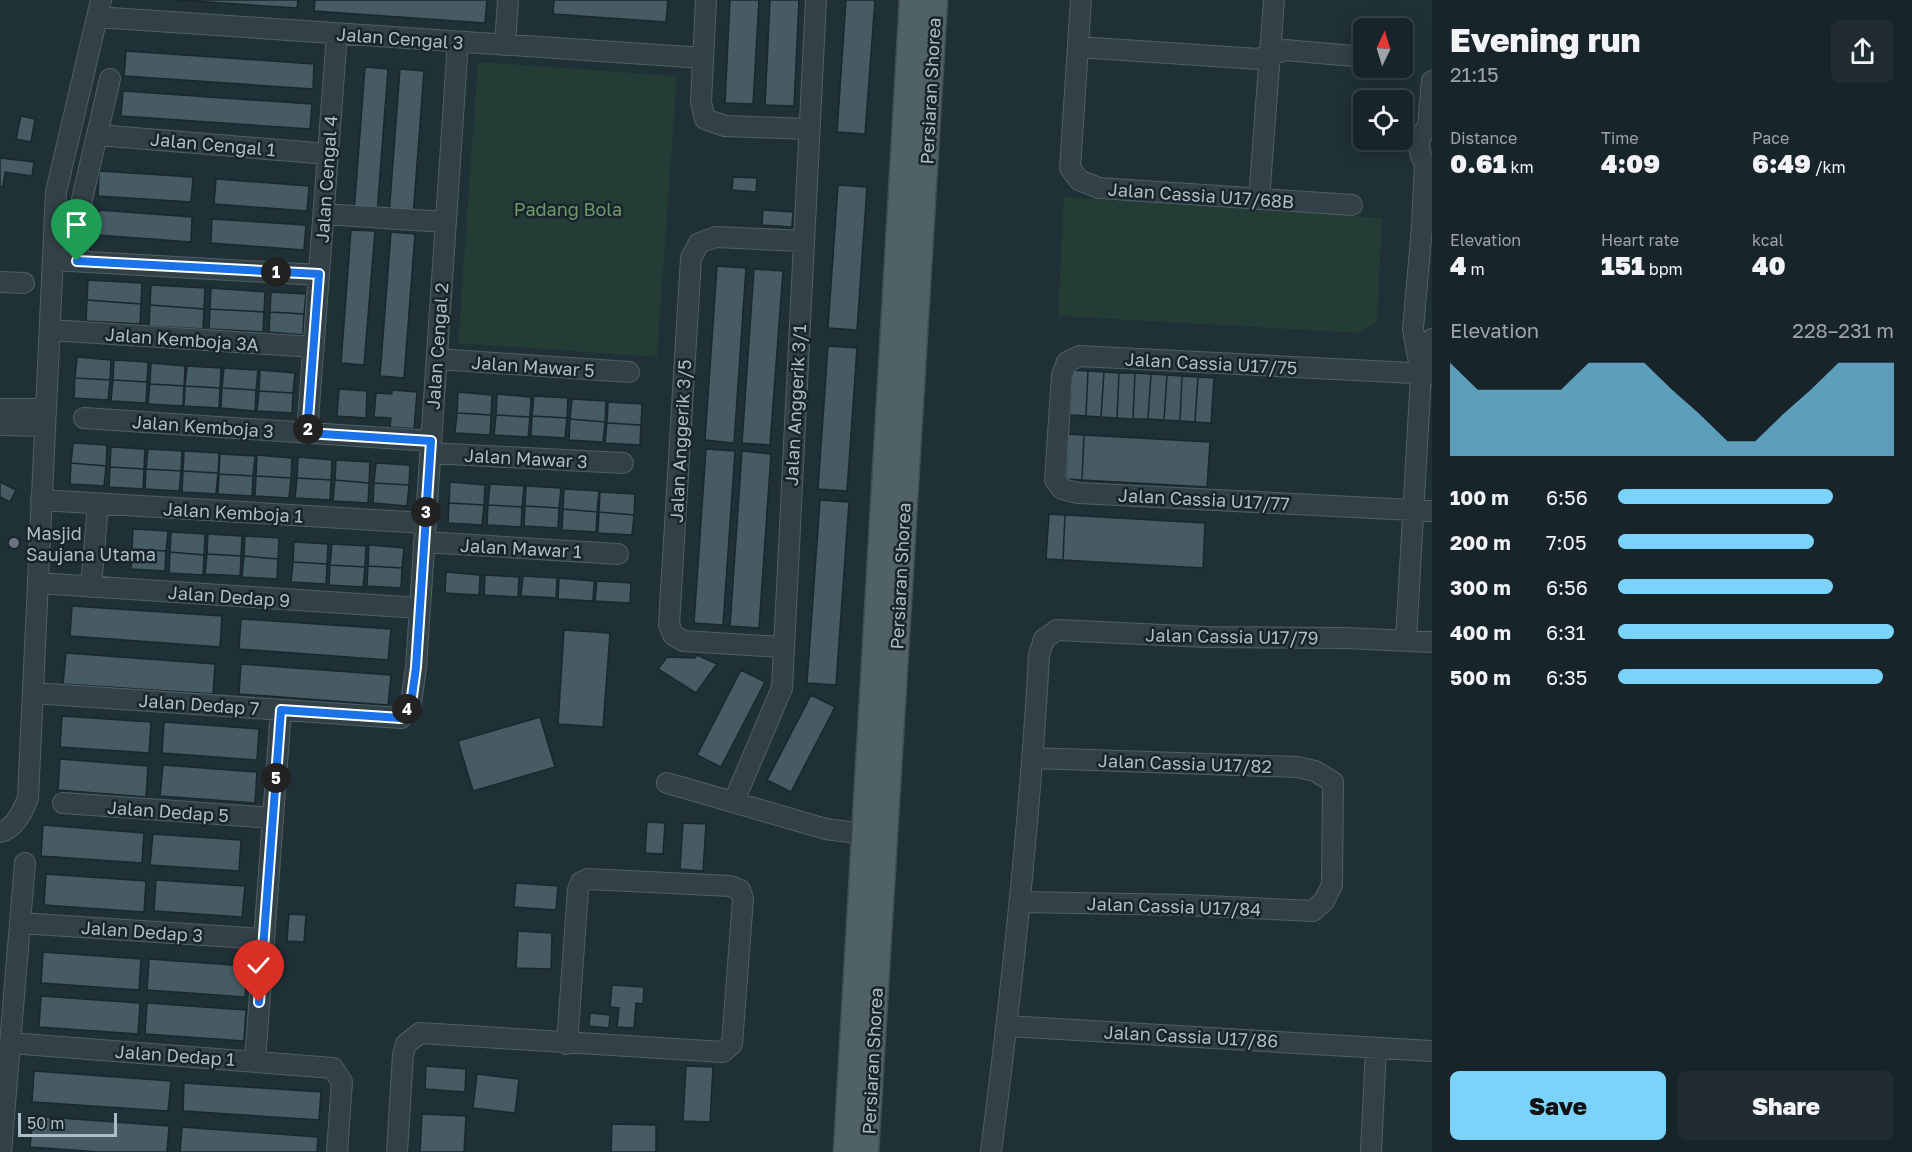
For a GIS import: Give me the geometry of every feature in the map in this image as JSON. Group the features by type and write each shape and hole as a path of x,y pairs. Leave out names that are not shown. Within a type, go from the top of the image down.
{"main road":[{"name":"Persiaran Shorea","path":"846,1152 912,0"},
{"name":"Persiaran Shorea","path":"866,1152 935,0"},
{"path":"881,898 876,885 871,842 864,834 875,826 888,777"}],"street":[{"path":"505,45 508,0"},
{"path":"706,0 701,102 705,119 725,126 809,129"},
{"name":"Jalan Anggerik 3/1","path":"734,801 782,688 782,648 816,0"},
{"name":"Jalan Cassia U17/68B","path":"1081,0 1070,168 1079,180 1099,188 1353,205"},
{"path":"1259,199 1274,0"},
{"path":"3,831 21,815 28,798 44,417 57,180 99,9"},
{"name":"Jalan Cengal 3","path":"99,9 337,34 703,58"},
{"name":"Jalan Cengal 4","path":"307,433 337,34"},
{"name":"Jalan Cengal 2","path":"401,718 411,704 420,608 458,42"},
{"path":"1078,47 1258,59 1285,50 1353,56"},
{"path":"77,261 82,199 110,79"},
{"path":"1426,374 1413,329 1429,166 1419,148 1419,140 1430,125 1432,81"},
{"name":"Jalan Cengal 1","path":"98,135 328,154"},
{"path":"324,214 446,222"},
{"name":"Jalan Anggerik 3/5","path":"782,648 684,641 673,635 669,624 691,258 699,243 716,237 803,241"},
{"path":"53,260 319,274"},
{"path":"0,282 24,282"},
{"name":"Jalan Kemboja 3A","path":"50,330 314,347"},
{"path":"1406,640 1423,511 1426,374 1432,339"},
{"name":"Jalan Cassia U17/75","path":"1058,424 1062,375 1066,362 1080,356 1426,374"},
{"name":"Jalan Mawar 5","path":"436,359 629,372"},
{"path":"0,409 44,417"},
{"path":"0,425 44,417"},
{"name":"Jalan Kemboja 3","path":"84,418 307,433 431,447"},
{"name":"Jalan Cassia U17/77","path":"1058,424 1054,480 1062,489 1078,493 1423,511"},
{"name":"Jalan Mawar 3","path":"431,447 623,463"},
{"name":"Jalan Kemboja 1","path":"41,500 425,533"},
{"path":"91,587 98,504"},
{"name":"Jalan Mawar 1","path":"425,533 618,554"},
{"name":"Jalan Dedap 9","path":"38,583 420,608"},
{"name":"Jalan Cassia U17/79","path":"1033,758 1039,655 1044,639 1057,630 1206,637 1432,642"},
{"name":"Jalan Dedap 7","path":"33,693 401,718"},
{"path":"255,1061 281,710"},
{"path":"991,1152 1007,1026 1033,758"},
{"name":"Jalan Cassia U17/82","path":"1033,758 1297,767 1314,771 1333,782 1332,885 1324,901"},
{"path":"668,783 826,829 864,834"},
{"name":"Jalan Dedap 5","path":"63,803 273,818"},
{"path":"1,1152 25,863"},
{"path":"397,1152 403,1055 406,1044 414,1035 427,1033 567,1044 723,1052 729,1050 732,1044 742,910 740,890 730,886 588,879 581,882 578,890 567,1044"},
{"name":"Jalan Cassia U17/84","path":"1020,902 1313,911 1324,901"},
{"name":"Jalan Dedap 3","path":"20,923 264,939"},
{"name":"Jalan Cassia U17/86","path":"1007,1026 1432,1051"},
{"name":"Jalan Dedap 1","path":"10,1043 333,1068 342,1082 337,1152"},
{"path":"1371,1152 1376,1048"}],"green space":[{"name":"Padang Bola","path":"478,62 677,76 657,357 458,343"},
{"path":"1064,197 1382,218 1377,322 1359,333 1058,316"}],"building":[{"path":"177,0 298,0 297,8"},
{"path":"315,0 487,0 485,23 314,11"},
{"path":"554,0 668,0 666,22 553,14"},
{"path":"730,0 759,0 753,104 725,103"},
{"path":"770,0 799,0 794,106 765,105"},
{"path":"846,0 875,0 865,134 837,132"},
{"path":"126,51 314,64 313,89 124,76"},
{"path":"365,67 388,69 377,214 354,213"},
{"path":"400,69 424,71 413,217 389,215"},
{"path":"123,91 312,104 310,129 121,116"},
{"path":"21,116 35,119 31,142 16,139"},
{"path":"0,158 34,162 32,176 5,172 3,187 0,187"},
{"path":"99,171 193,177 191,202 98,196"},
{"path":"733,177 757,178 756,192 732,190"},
{"path":"216,179 309,186 307,211 214,204"},
{"path":"838,185 867,187 857,330 828,328"},
{"path":"99,210 192,217 191,242 97,235"},
{"path":"763,210 793,212 792,227 762,225"},
{"path":"212,219 306,225 304,250 211,243"},
{"path":"351,230 375,231 364,365 341,363"},
{"path":"391,232 415,234 404,378 380,376"},
{"path":"717,266 746,268 734,443 705,440"},
{"path":"754,269 783,271 770,445 742,443"},
{"path":"88,280 142,283 141,304 87,300"},
{"path":"151,285 205,288 204,309 150,305"},
{"path":"211,288 265,292 264,312 210,309"},
{"path":"271,292 306,294 304,314 270,312"},
{"path":"87,300 141,304 140,324 86,321"},
{"path":"150,305 204,309 203,329 149,326"},
{"path":"210,309 264,312 263,332 209,329"},
{"path":"270,312 304,314 303,335 269,332"},
{"path":"828,346 857,348 847,491 818,489"},
{"path":"77,357 111,360 110,380 75,378"},
{"path":"114,360 148,362 147,382 113,380"},
{"path":"151,363 185,366 184,386 150,384"},
{"path":"187,366 221,368 220,388 185,386"},
{"path":"224,368 258,370 256,390 222,388"},
{"path":"260,370 295,373 293,393 259,391"},
{"path":"1072,370 1088,371 1086,416 1070,415"},
{"path":"1088,371 1104,372 1101,417 1086,416"},
{"path":"1104,372 1119,373 1117,418 1101,417"},
{"path":"1119,373 1135,373 1133,419 1117,418"},
{"path":"1135,373 1151,374 1148,419 1133,419"},
{"path":"1151,374 1167,375 1164,420 1148,419"},
{"path":"1167,375 1182,376 1180,421 1164,420"},
{"path":"1182,376 1198,377 1195,422 1180,421"},
{"path":"1198,377 1214,378 1211,423 1195,422"},
{"path":"75,378 110,380 108,400 74,398"},
{"path":"113,380 147,382 146,403 111,401"},
{"path":"150,384 184,386 183,406 148,404"},
{"path":"185,386 220,388 219,408 184,406"},
{"path":"222,388 256,390 255,411 221,408"},
{"path":"339,389 367,391 366,418 337,416"},
{"path":"392,390 417,392 414,429 390,427 391,418 374,417 376,393 392,394"},
{"path":"259,391 293,393 292,413 257,411"},
{"path":"458,392 492,395 491,415 457,413"},
{"path":"497,394 531,397 530,417 496,415"},
{"path":"534,396 568,398 567,418 532,416"},
{"path":"572,399 606,401 605,422 570,419"},
{"path":"608,402 642,404 641,425 607,423"},
{"path":"457,413 491,415 490,435 455,433"},
{"path":"496,415 530,417 528,437 494,435"},
{"path":"532,416 567,418 565,438 531,436"},
{"path":"570,419 605,422 603,442 569,440"},
{"path":"607,423 641,425 640,445 605,443"},
{"path":"1068,434 1084,435 1082,480 1066,479"},
{"path":"1084,435 1210,442 1207,487 1082,480"},
{"path":"73,443 107,445 106,466 71,463"},
{"path":"111,447 145,449 144,469 110,467"},
{"path":"148,449 182,451 181,471 146,469"},
{"path":"706,449 735,451 723,625 694,623"},
{"path":"184,451 219,453 218,473 183,471"},
{"path":"742,451 771,454 759,628 730,626"},
{"path":"220,454 255,456 253,476 219,474"},
{"path":"257,455 292,458 291,478 256,476"},
{"path":"298,457 332,460 331,480 297,478"},
{"path":"336,460 370,462 369,483 335,480"},
{"path":"71,463 106,466 104,486 70,484"},
{"path":"376,463 410,465 409,485 374,483"},
{"path":"110,467 144,469 143,489 109,487"},
{"path":"146,469 181,471 179,491 145,489"},
{"path":"183,471 218,473 216,494 182,492"},
{"path":"219,474 253,476 252,496 218,494"},
{"path":"256,476 291,478 289,498 255,496"},
{"path":"297,478 331,480 330,500 295,498"},
{"path":"335,480 369,483 368,503 333,501"},
{"path":"0,482 16,490 10,502 0,497"},
{"path":"450,482 485,485 484,505 449,503"},
{"path":"374,483 409,485 407,506 373,503"},
{"path":"490,484 524,486 522,507 488,505"},
{"path":"526,486 561,488 559,508 525,506"},
{"path":"564,489 599,491 597,512 563,509"},
{"path":"600,492 635,494 634,515 599,512"},
{"path":"820,500 849,502 836,685 807,683"},
{"path":"449,503 484,505 482,525 448,523"},
{"path":"488,505 522,507 521,527 487,525"},
{"path":"525,506 559,508 558,528 524,526"},
{"path":"563,509 597,512 596,532 562,530"},
{"path":"599,512 634,515 632,535 598,533"},
{"path":"1049,514 1065,515 1063,560 1046,559"},
{"path":"1065,515 1205,523 1203,568 1063,560"},
{"path":"133,529 168,531 166,551 132,549"},
{"path":"171,532 205,534 204,555 170,552"},
{"path":"208,534 242,536 241,556 207,554"},
{"path":"245,536 279,538 278,559 244,556"},
{"path":"294,542 328,544 327,564 293,562"},
{"path":"332,544 366,546 365,567 330,565"},
{"path":"369,545 404,548 402,568 368,566"},
{"path":"132,549 166,551 165,571 131,569"},
{"path":"170,552 204,555 203,575 169,573"},
{"path":"207,554 241,556 240,576 205,574"},
{"path":"244,556 278,559 277,579 242,577"},
{"path":"293,562 327,564 326,584 291,582"},
{"path":"330,565 365,567 363,587 329,585"},
{"path":"368,566 402,568 401,588 367,586"},
{"path":"446,572 480,575 479,595 445,593"},
{"path":"485,575 519,577 518,597 484,595"},
{"path":"523,576 557,578 556,598 521,596"},
{"path":"559,578 594,581 593,601 558,599"},
{"path":"597,581 631,583 630,603 595,601"},
{"path":"72,606 222,616 220,647 70,636"},
{"path":"241,619 391,629 388,660 239,649"},
{"path":"564,630 610,633 603,727 558,724"},
{"path":"66,653 215,664 213,694 63,684"},
{"path":"697,655 717,664 696,693 658,669 667,657 695,658"},
{"path":"241,664 391,675 388,705 239,694"},
{"path":"741,670 765,682 721,767 697,755"},
{"path":"811,695 835,707 791,792 767,780"},
{"path":"62,716 151,722 149,753 60,747"},
{"path":"540,717 555,767 473,791 458,741"},
{"path":"164,722 259,729 257,760 162,753"},
{"path":"60,759 148,766 146,797 58,790"},
{"path":"163,765 257,772 255,803 160,796"},
{"path":"647,822 665,823 663,854 645,853"},
{"path":"683,823 706,824 703,871 680,869"},
{"path":"43,825 144,833 142,863 41,856"},
{"path":"153,834 241,840 239,871 150,865"},
{"path":"46,874 146,881 144,912 44,905"},
{"path":"156,880 245,886 242,917 154,911"},
{"path":"516,883 558,886 556,910 514,907"},
{"path":"289,914 306,915 304,942 287,941"},
{"path":"518,931 552,933 551,969 516,968"},
{"path":"43,952 141,959 139,990 41,983"},
{"path":"149,959 247,966 245,997 147,990"},
{"path":"612,985 644,987 643,1004 636,1003 634,1028 617,1027 619,1008 610,1007"},
{"path":"41,996 140,1003 138,1034 39,1027"},
{"path":"147,1003 246,1010 244,1041 145,1034"},
{"path":"590,1013 610,1015 609,1028 589,1026"},
{"path":"426,1066 466,1069 465,1092 425,1089"},
{"path":"686,1066 713,1067 710,1122 683,1121"},
{"path":"34,1071 171,1081 168,1111 32,1102"},
{"path":"477,1074 519,1079 515,1113 473,1108"},
{"path":"184,1083 321,1092 319,1120 183,1111"},
{"path":"422,1114 466,1116 464,1152 420,1152"},
{"path":"33,1116 169,1126 167,1152 100,1152 30,1147"},
{"path":"612,1124 656,1125 656,1152 611,1152"},
{"path":"182,1127 318,1137 317,1152 180,1152"}],"place":[{"name":"Masjid Saujana Utama","path":"14,543"}],"route":[{"path":"77,261 319,274 307,433 431,441 416,667 411,704 401,718 281,710 259,1002"}]}
